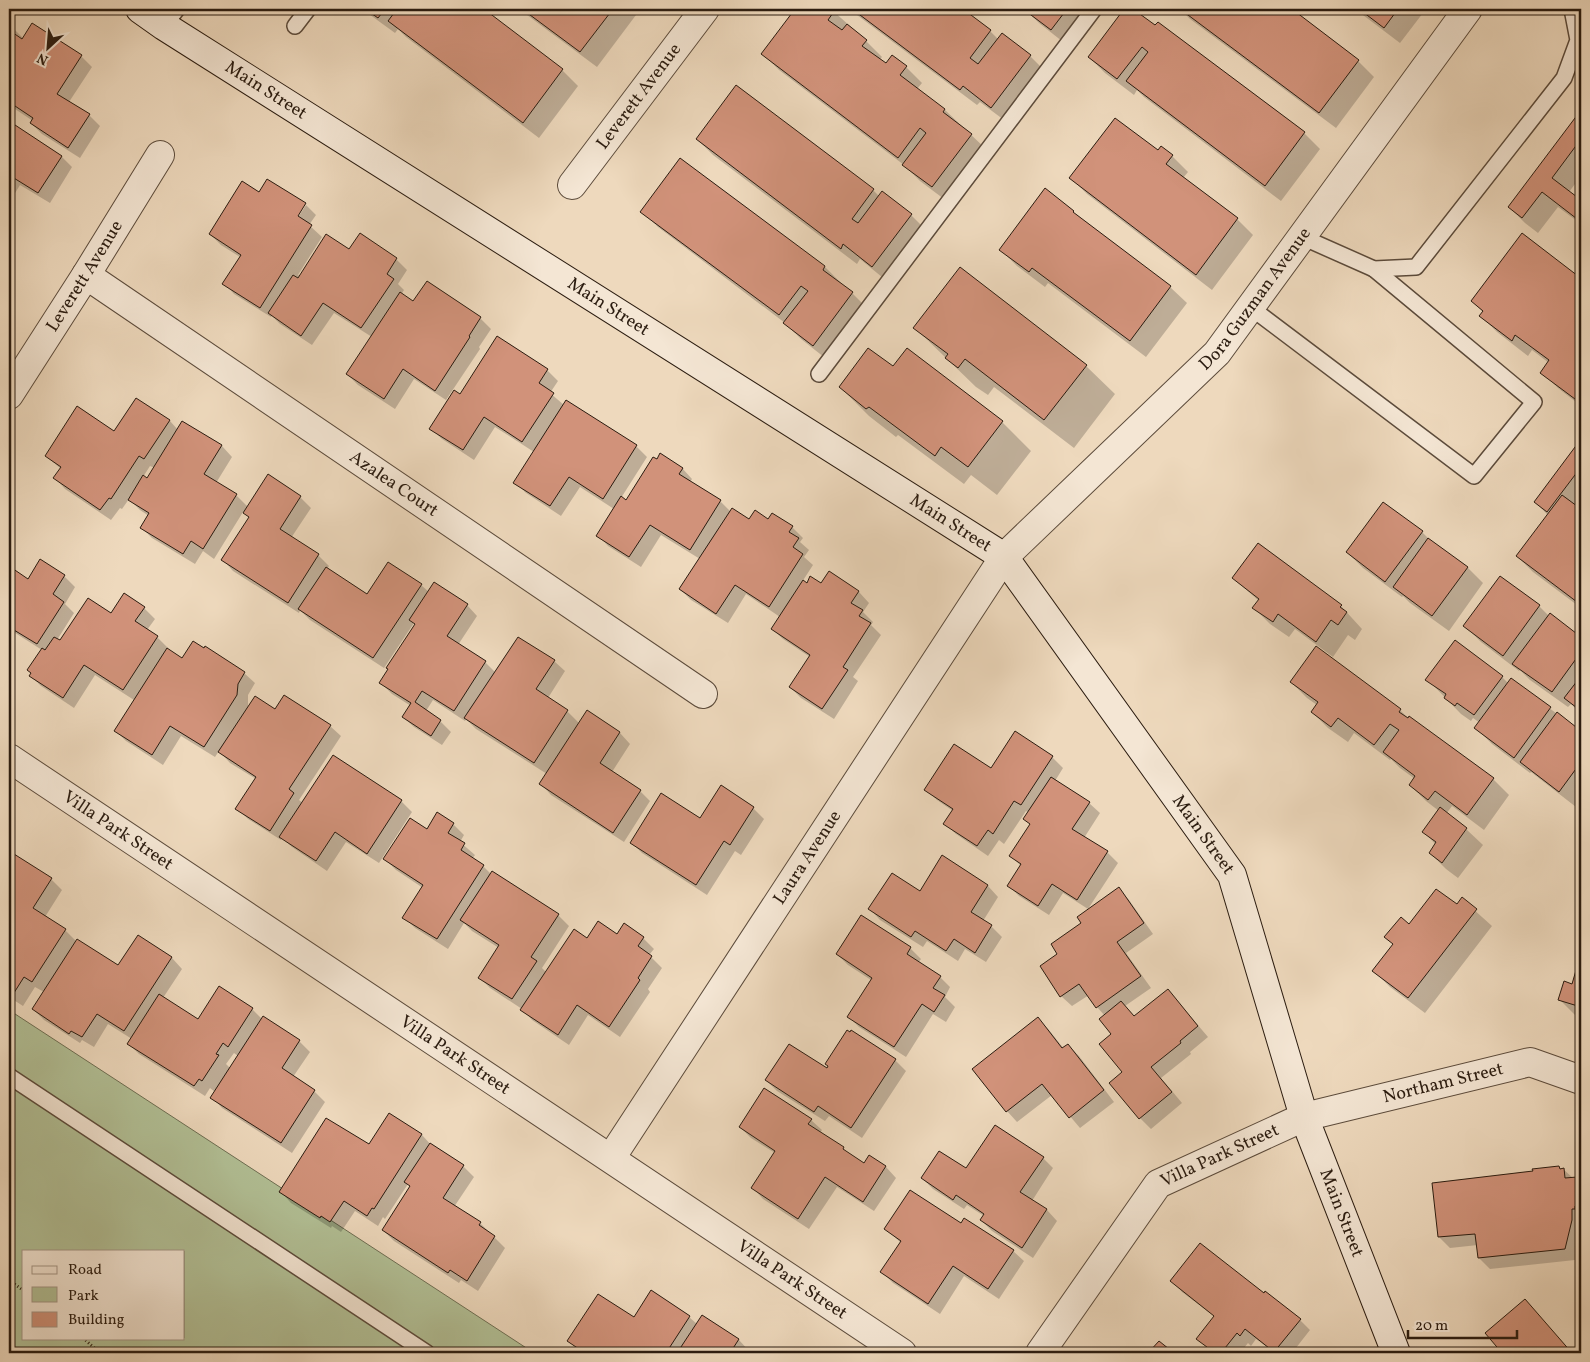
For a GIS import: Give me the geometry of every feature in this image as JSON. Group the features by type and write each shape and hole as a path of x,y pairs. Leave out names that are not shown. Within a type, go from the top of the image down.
{"street":[{"name":"Main Street","path":"140,9 170,17 1004,557 1232,875 1304,1118 1396,1353"},
{"name":"Leverett Avenue","path":"572,185 705,9"},
{"name":"Dora Guzman Avenue","path":"1004,557 1217,354 1468,9"},
{"name":"Leverett Avenue","path":"9,395 160,155"},
{"name":"Azalea Court","path":"86,275 703,694"},
{"name":"Laura Avenue","path":"611,1158 1004,557"},
{"name":"Villa Park Street","path":"9,758 902,1353"},
{"name":"Northam Street","path":"1304,1118 1530,1062 1581,1080"},
{"name":"Villa Park Street","path":"1040,1353 1158,1184 1304,1118"}],"lane":[{"path":"295,26 308,9"},
{"path":"819,374 1094,9"},
{"path":"1374,269 1416,267 1564,78 1578,40 1572,9"},
{"path":"1250,307 1474,476 1534,402 1374,269 1302,237"},
{"path":"9,1076 427,1353"}],"path":[{"path":"9,1280 22,1290"},
{"path":"85,1340 100,1353"}],"green space":[{"path":"9,1010 534,1353 9,1353"}],"building":[{"path":"365,9 385,9 378,18"},
{"path":"397,9 484,9 563,69 523,123 388,21"},
{"path":"522,9 613,9 580,52"},
{"path":"795,9 835,10 828,20 842,30 847,24 867,40 862,46 886,63 892,55 907,66 900,75 945,109 943,112 972,134 932,187 902,165 926,133 920,128 898,158 761,54"},
{"path":"852,9 963,9 991,30 970,58 978,64 1002,33 1031,55 991,108 963,86 960,90"},
{"path":"1023,9 1067,9 1051,30"},
{"path":"1124,9 1133,9 1155,25 1158,22 1305,132 1265,186 1126,81 1148,52 1142,47 1117,79 1088,57"},
{"path":"1180,9 1292,9 1359,60 1319,113"},
{"path":"1359,9 1398,9 1384,28"},
{"path":"32,23 82,55 57,94 90,114 68,148 30,123 33,118 9,102 9,30 22,39"},
{"path":"736,85 874,189 852,219 858,223 882,191 912,214 872,267 843,244 841,249 696,139"},
{"path":"1581,110 1581,139 1552,178 1581,200 1581,222 1542,192 1522,218 1508,207"},
{"path":"1115,118 1158,150 1161,146 1173,155 1166,164 1238,218 1196,275 1069,178"},
{"path":"9,121 62,156 38,193 9,175"},
{"path":"680,158 825,266 823,270 853,292 813,346 783,323 808,291 801,286 779,315 640,212"},
{"path":"267,179 306,203 298,216 312,225 260,308 222,284 241,255 209,234 242,181 259,192"},
{"path":"1045,188 1073,212 1171,286 1130,341 1032,268 1029,272 999,250"},
{"path":"360,233 397,258 387,274 394,279 361,328 323,303 301,336 268,313 293,275 298,278 326,234 349,249"},
{"path":"1522,233 1578,276 1581,272 1581,399 1579,402 1540,373 1549,360 1515,335 1512,341 1479,316 1483,311 1471,301"},
{"path":"960,267 1087,365 1044,420 965,359 958,368 945,358 948,354 913,328"},
{"path":"427,281 481,317 435,391 403,369 384,399 346,374 400,292 413,301"},
{"path":"497,336 548,369 539,383 554,393 522,442 484,417 463,450 429,429 454,390 460,394"},
{"path":"868,348 893,366 907,348 1003,421 968,467 941,447 935,456 869,407 866,409 839,387"},
{"path":"136,398 170,420 144,459 139,456 111,499 109,498 100,510 53,478 61,467 45,456 77,406 114,431"},
{"path":"566,400 637,445 603,499 569,477 550,506 513,483"},
{"path":"182,421 222,445 204,474 237,494 203,549 191,541 183,554 140,528 149,513 128,500 143,475 147,478"},
{"path":"1581,439 1581,467 1547,512 1534,502"},
{"path":"660,453 683,468 679,474 721,500 690,550 650,525 629,557 596,536 621,496 626,500 653,457 657,459"},
{"path":"268,474 301,496 280,529 319,554 288,603 221,560 249,517 243,513"},
{"path":"1562,495 1581,509 1581,605 1516,556"},
{"path":"1383,502 1423,531 1385,582 1346,552"},
{"path":"732,508 749,519 755,510 768,519 772,513 793,526 789,532 799,538 793,547 803,554 769,607 735,585 716,614 679,589"},
{"path":"1428,538 1468,567 1432,616 1393,587"},
{"path":"1258,543 1342,605 1340,607 1347,612 1338,625 1331,620 1316,642 1278,614 1273,622 1252,608 1259,599 1232,578"},
{"path":"40,559 65,575 53,594 64,602 37,644 9,627 9,566 28,579"},
{"path":"388,562 422,584 373,658 298,609 326,567 367,594"},
{"path":"829,571 859,591 851,603 863,610 859,616 871,623 843,667 848,670 822,709 789,687 810,655 771,629 803,580 807,583 810,576 821,583"},
{"path":"1500,576 1540,605 1503,656 1463,626"},
{"path":"434,582 468,604 447,636 486,661 454,711 422,691 415,702 441,720 431,736 402,717 411,703 379,683 388,669 386,668 415,624 409,620"},
{"path":"124,593 145,607 135,621 158,636 123,690 84,665 63,698 29,676 31,673 27,670 42,648 45,650 54,637 60,640 88,598 111,613"},
{"path":"1550,613 1581,637 1581,652 1552,692 1512,664"},
{"path":"518,637 555,660 536,689 568,710 534,763 464,718"},
{"path":"1455,640 1503,676 1474,715 1457,703 1455,706 1444,698 1446,694 1425,680"},
{"path":"193,641 204,648 205,646 245,672 238,684 237,695 204,747 170,726 152,755 114,731 167,648 182,658"},
{"path":"1316,646 1401,709 1399,712 1408,718 1409,716 1494,778 1467,815 1435,791 1428,800 1409,785 1415,776 1383,752 1399,730 1390,724 1374,745 1338,718 1331,727 1311,712 1318,702 1290,682"},
{"path":"1581,676 1581,711 1564,698"},
{"path":"1511,678 1551,707 1514,758 1474,728"},
{"path":"284,695 331,725 289,789 294,793 270,831 235,809 256,777 218,752 255,696 275,709"},
{"path":"587,710 620,732 600,763 641,790 613,833 539,784"},
{"path":"1557,712 1581,731 1581,762 1559,792 1520,762"},
{"path":"1015,731 1053,756 1021,805 1014,801 993,834 988,830 977,846 943,824 953,809 924,790 954,744 991,768"},
{"path":"333,755 402,800 367,854 335,832 316,861 279,837"},
{"path":"1051,777 1090,802 1072,829 1108,851 1077,900 1052,884 1038,906 1007,886 1021,864 1009,856 1030,824 1023,819"},
{"path":"721,785 754,807 730,845 724,841 696,885 630,843 661,793 700,818"},
{"path":"1440,807 1467,828 1442,863 1429,853 1436,842 1422,832"},
{"path":"437,812 454,823 448,833 465,843 461,850 484,865 437,939 402,918 423,885 383,859 410,818 427,829"},
{"path":"14,854 52,878 33,908 66,929 32,982 24,977 12,996 9,994 9,862"},
{"path":"942,855 988,885 971,912 992,925 975,953 954,939 946,951 915,931 911,937 868,909 892,873 920,891"},
{"path":"492,871 559,914 531,957 537,961 512,999 478,978 499,945 460,920"},
{"path":"1119,887 1144,923 1117,942 1141,976 1096,1008 1079,984 1060,997 1040,966 1057,954 1051,944 1081,923 1077,917"},
{"path":"1436,889 1457,904 1462,897 1477,909 1408,998 1372,971 1393,944 1384,937 1401,917 1409,924"},
{"path":"861,915 911,947 907,954 941,976 933,988 945,995 934,1012 922,1004 894,1047 847,1017 872,978 836,954"},
{"path":"598,921 617,934 624,923 644,937 638,946 652,956 638,978 640,980 609,1027 577,1005 558,1035 520,1010 574,929 587,938"},
{"path":"138,935 172,957 124,1031 97,1014 82,1037 71,1031 69,1034 32,1009 77,939 118,965"},
{"path":"1579,960 1581,960 1581,1007 1558,1000 1564,981 1572,984"},
{"path":"219,986 253,1008 228,1047 223,1043 216,1054 219,1055 202,1081 199,1079 194,1086 127,1044 159,994 198,1019"},
{"path":"1168,989 1198,1026 1180,1041 1181,1043 1151,1067 1172,1092 1139,1119 1109,1083 1122,1072 1099,1044 1111,1034 1099,1019 1121,1001 1134,1016"},
{"path":"263,1016 300,1040 282,1068 315,1090 281,1143 210,1098"},
{"path":"1038,1017 1062,1048 1068,1044 1104,1090 1069,1118 1042,1084 1006,1112 972,1069"},
{"path":"847,1030 850,1032 851,1030 896,1059 851,1128 818,1106 814,1112 765,1080 789,1044 827,1068 828,1066 825,1064"},
{"path":"764,1088 812,1119 808,1124 844,1147 843,1149 864,1163 869,1155 886,1166 863,1202 825,1177 798,1219 751,1188 775,1151 739,1127"},
{"path":"389,1113 422,1134 374,1209 372,1208 367,1216 344,1201 330,1222 321,1216 320,1218 279,1192 326,1118 369,1144"},
{"path":"995,1125 1044,1157 1020,1192 1047,1209 1022,1248 980,1220 984,1214 956,1195 953,1200 921,1178 939,1151 966,1168"},
{"path":"430,1143 464,1165 443,1198 481,1222 479,1225 495,1236 467,1281 450,1270 448,1273 382,1230 410,1186 404,1182"},
{"path":"1559,1166 1560,1169 1564,1168 1565,1178 1577,1177 1579,1205 1572,1209 1572,1220 1565,1249 1478,1258 1475,1234 1438,1237 1432,1183 1533,1171 1532,1169"},
{"path":"910,1190 961,1223 964,1218 1014,1250 988,1289 953,1266 928,1304 880,1272 901,1241 884,1229"},
{"path":"1200,1243 1301,1319 1274,1352 1245,1329 1240,1336 1237,1333 1221,1353 1215,1353 1196,1339 1214,1316 1170,1281"},
{"path":"651,1290 690,1316 666,1353 585,1353 567,1341 598,1294 634,1317"},
{"path":"1525,1299 1572,1353 1502,1353 1485,1333"},
{"path":"702,1315 739,1339 730,1353 677,1353"},
{"path":"1159,1341 1174,1353 1148,1353"}]}
